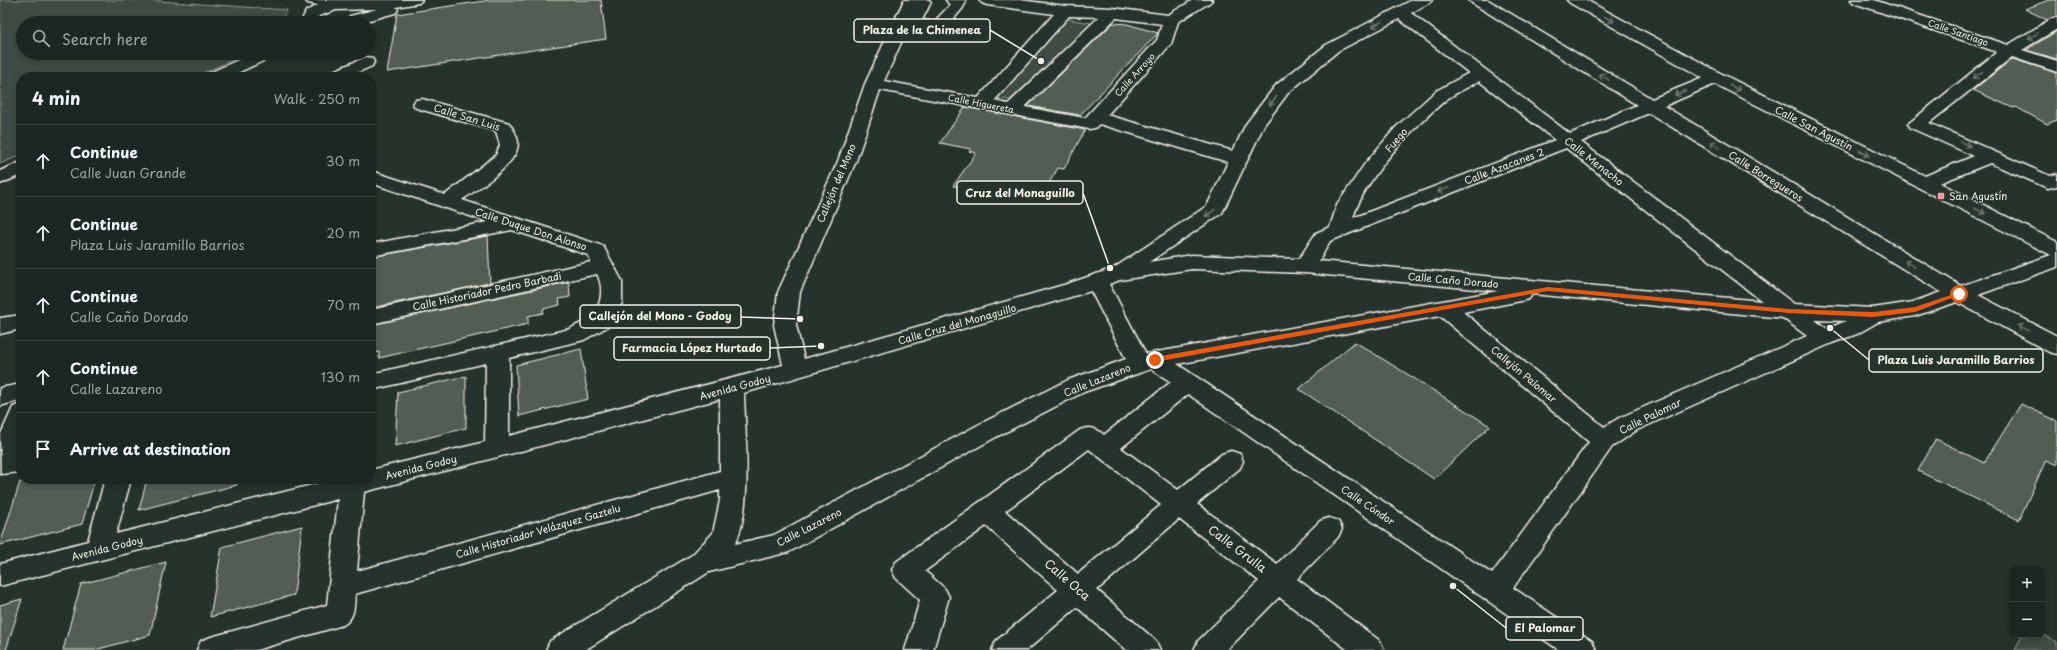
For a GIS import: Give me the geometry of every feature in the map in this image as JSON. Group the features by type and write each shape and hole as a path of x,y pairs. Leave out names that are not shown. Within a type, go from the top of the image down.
{"street":[{"path":"313,11 338,2 375,4 414,0"},
{"path":"421,0 426,0"},
{"path":"369,16 426,0"},
{"name":"Callejón del Mono","path":"795,370 785,325 788,292 847,161 874,84 912,0"},
{"path":"924,0 912,23 938,27 958,6 958,2 954,0"},
{"path":"900,26 939,32 969,0"},
{"path":"987,0 1065,11 1089,6 1112,13 1171,20 1204,0"},
{"path":"1117,274 1215,209 1255,124 1282,89 1332,48 1424,0"},
{"name":"Calle Borregueros","path":"1477,0 1959,294 2057,346"},
{"name":"Calle San Agustín","path":"1575,0 1716,78 2057,250"},
{"name":"Calle Santiago","path":"1859,0 2057,67"},
{"path":"1894,12 1911,0"},
{"path":"357,16 366,9 361,3"},
{"path":"982,104 1065,11"},
{"name":"Calle Menacho","path":"1400,12 1824,338"},
{"path":"1012,110 1112,13"},
{"name":"Calle Arroyo","path":"1092,121 1165,41 1171,20"},
{"path":"2057,22 2009,51 1917,124 2048,182 2057,180"},
{"path":"226,72 253,60"},
{"path":"345,72 366,62"},
{"name":"Fuego","path":"1339,230 1347,205 1371,169 1402,131 1442,95 1480,74"},
{"name":"Calle Azacanes 2","path":"1305,266 1323,237 1568,141 1716,78"},
{"name":"Calle Higuereta","path":"874,84 1012,110 1092,121 1238,159"},
{"name":"Calle San Luis","path":"422,104 503,128 508,134 510,145 507,154 500,162 448,202"},
{"path":"1923,183 1991,156"},
{"path":"0,178 16,170"},
{"name":"Calle Duque Don Alonso","path":"376,179 596,251 611,281 611,303 599,322 576,335 376,381"},
{"path":"376,249 513,224"},
{"path":"1873,315 1915,309 2057,260"},
{"name":"Calle Caño Dorado","path":"1117,274 1192,262 1305,266 1788,311 1873,315"},
{"name":"Calle Historiador Pedro Barbadi","path":"376,316 604,266"},
{"name":"Calle Cruz del Monaguillo","path":"795,370 1117,274"},
{"path":"1096,281 1147,361"},
{"name":"Calle Lazareno","path":"702,563 780,544 987,431 1076,386 1147,361 1548,289"},
{"name":"Callejón Palomar","path":"1444,308 1603,440"},
{"name":"Calle Palomar","path":"1496,591 1603,440 1628,424 1824,338 1849,329 1873,315"},
{"path":"0,326 16,323"},
{"path":"497,448 498,353"},
{"name":"Calle Cóndor","path":"1147,361 1187,382 1582,650"},
{"name":"Avenida Godoy","path":"376,479 732,388 795,370"},
{"path":"1104,448 1187,382"},
{"path":"560,650 702,563 725,537 733,500 732,388"},
{"path":"0,397 16,393"},
{"path":"16,426 1,464 16,463"},
{"name":"Calle Grulla","path":"987,511 1090,436 1370,650"},
{"path":"1006,650 1231,461"},
{"name":"Calle Historiador Velázquez Gaztelu","path":"344,586 733,477"},
{"path":"99,550 117,484"},
{"name":"Avenida Godoy","path":"0,575 356,484"},
{"path":"211,650 333,616 340,612 344,586 352,485"},
{"path":"919,650 935,597 906,570 987,511"},
{"name":"Calle Oca","path":"987,511 1146,650"},
{"path":"1211,649 1277,580 1329,529"}],"shaded area":[{"path":"0,0 143,0 287,10 283,16 16,16 16,60 232,60 205,72 16,72 16,157 0,164"},
{"path":"1061,18 1097,24 1010,100 997,98"},
{"path":"2045,636 2057,642 2057,650 2015,650 2021,638 2045,638"}],"building":[{"path":"491,0 601,0 606,39 387,72 397,14"},
{"path":"2049,0 2057,0 2057,16 2047,20 2025,9"},
{"path":"1113,23 1127,24 1158,33 1080,115 1028,106"},
{"path":"2057,31 2057,59 2026,50"},
{"path":"2012,59 2057,73 2057,120 2047,124 2016,107 2013,108 1973,90"},
{"path":"965,107 1085,130 1064,169 1058,168 1039,200 953,186 976,153 969,151 971,149 940,143"},
{"path":"488,236 490,283 376,307 376,256"},
{"path":"569,282 570,297 559,299 560,305 543,309 543,313 528,316 528,324 379,358 379,352 376,353 376,324"},
{"path":"1355,342 1490,426 1434,479 1299,389"},
{"path":"581,349 588,399 519,416 516,365"},
{"path":"466,376 466,428 395,446 398,392"},
{"path":"2021,404 2057,421 2057,465 2046,460 2019,520 1918,471 1936,439 1984,463"},
{"path":"19,484 94,484 82,524 0,545"},
{"path":"146,484 237,484 237,485 139,510"},
{"path":"302,526 294,595 210,617 222,547"},
{"path":"166,562 150,635 95,650 63,650 81,584"},
{"path":"22,599 6,650 0,650 0,605"}],"place":[{"name":"Plaza de la Chimenea","path":"1041,61"},
{"name":"San Agustín","path":"1941,196"},
{"name":"Cruz del Monaguillo","path":"1110,268"},
{"name":"Callejón del Mono - Godoy","path":"800,319"},
{"name":"Plaza Luis Jaramillo Barrios","path":"1830,328"},
{"name":"Farmacia López Hurtado","path":"821,346"},
{"name":"El Palomar","path":"1453,586"}],"route":[{"path":"1155,360 1548,289 1788,311 1873,315 1915,309 1959,294"}]}
